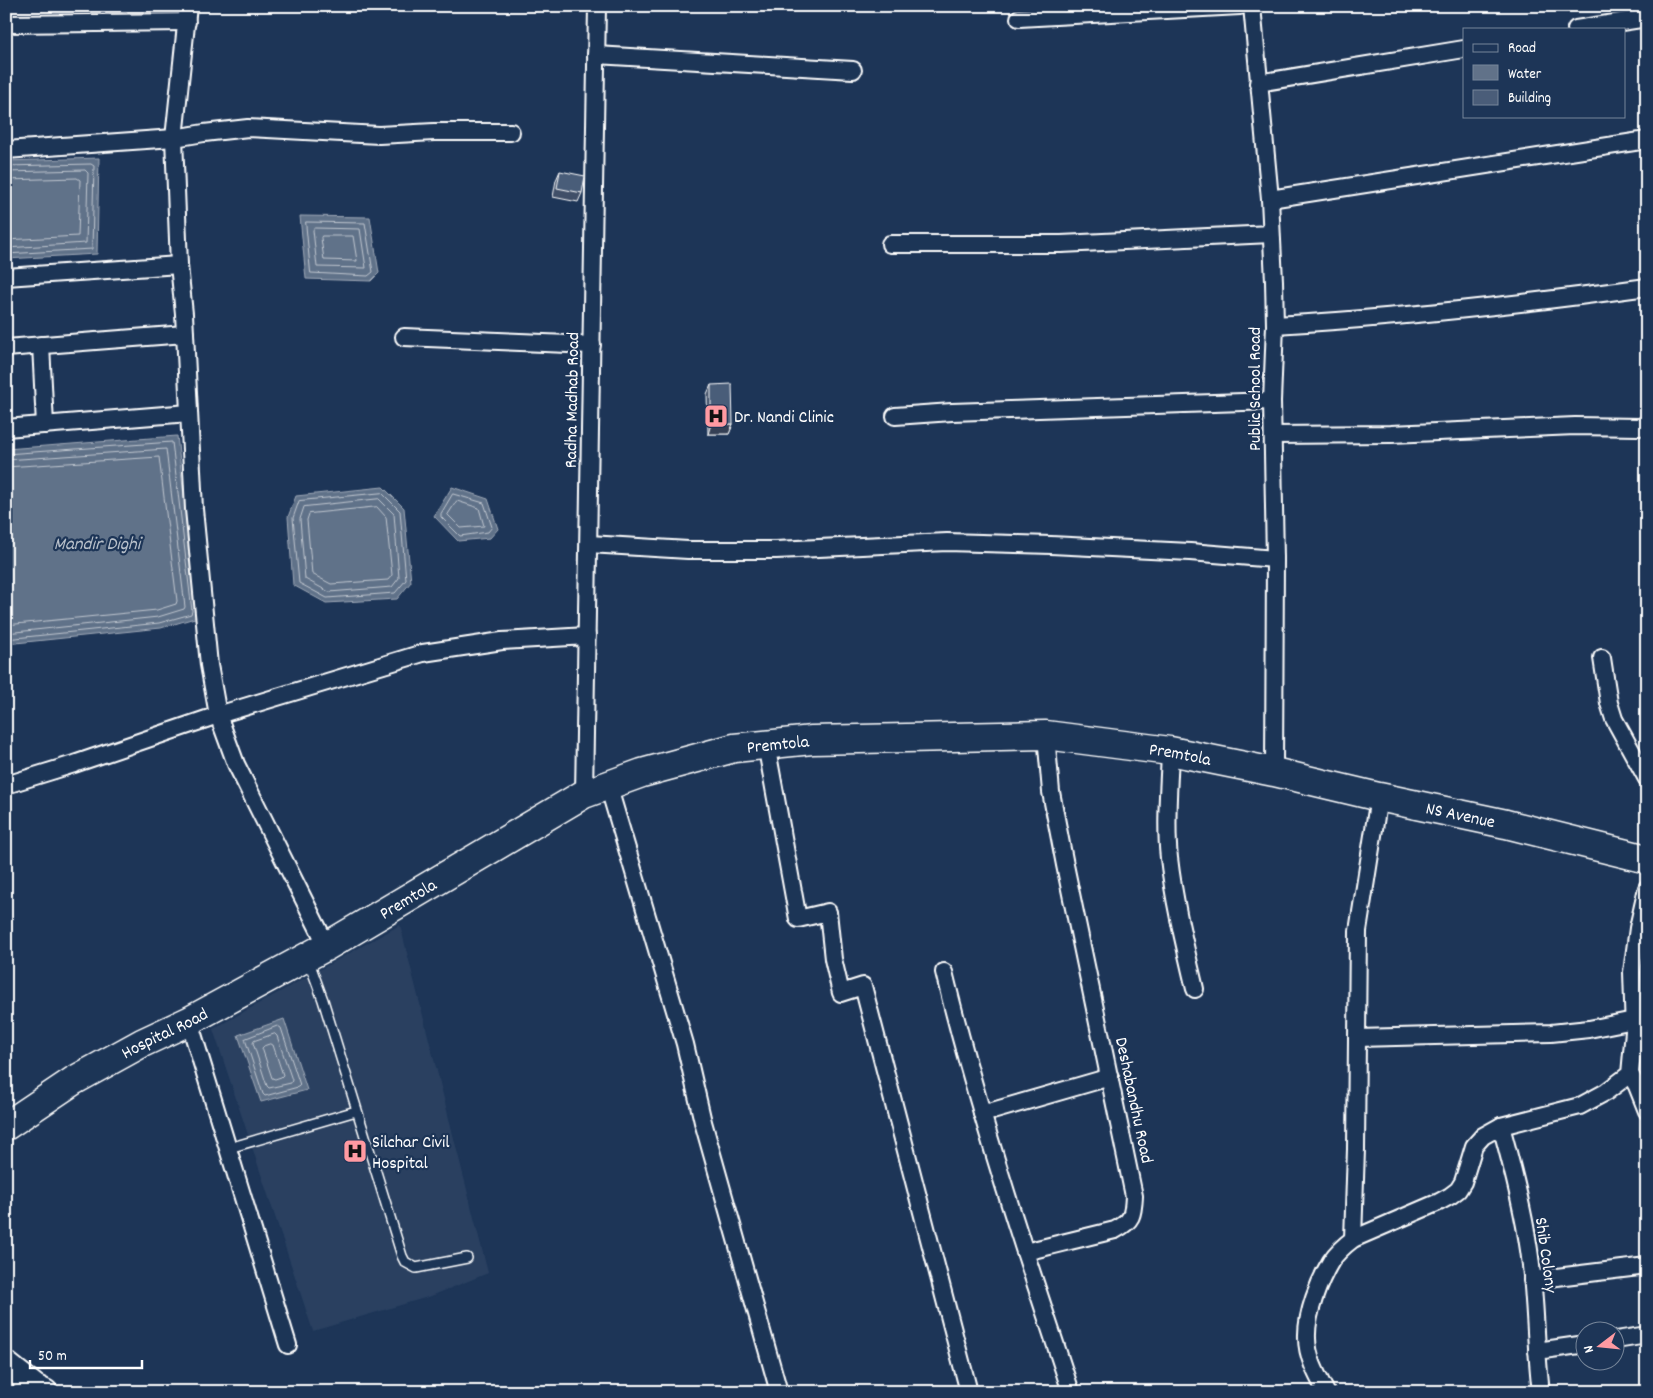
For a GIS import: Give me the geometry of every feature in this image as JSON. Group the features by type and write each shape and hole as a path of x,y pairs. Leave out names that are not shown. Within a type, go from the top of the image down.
{"highway":[{"name":"Premtola","path":"317,951 596,790 642,773 734,748 812,740 1046,735 1170,751 1274,772"},
{"name":"NS Avenue","path":"1274,772 1506,824 1647,859"},
{"name":"Hospital Road","path":"6,1126 73,1081 142,1043 189,1021 317,951"}],"main road":[{"path":"8,1369 34,1387 45,1392"}],"street":[{"name":"Radha Madhab Road","path":"597,6 587,636 596,790 685,1044 703,1122 779,1392"},
{"path":"1019,18 1240,6"},
{"name":"Public School Road","path":"1252,6 1270,199 1274,325 1272,401 1274,772"},
{"path":"6,24 187,14 174,138 188,413 196,529 210,665 218,715 236,764 317,951"},
{"path":"1582,28 1647,18"},
{"path":"1258,83 1463,49"},
{"path":"596,55 852,70"},
{"path":"6,150 174,138 248,128 379,135 434,132 511,132"},
{"path":"1270,199 1647,140"},
{"path":"890,244 1061,244 1271,234"},
{"path":"6,277 179,265"},
{"path":"1274,325 1390,317 1536,302 1647,287"},
{"path":"6,348 185,334"},
{"path":"404,337 592,345"},
{"path":"41,345 45,425"},
{"path":"895,416 952,412 1272,401"},
{"path":"6,428 188,413"},
{"path":"1273,435 1400,433 1575,426 1640,427 1647,424"},
{"path":"588,544 688,550 776,550 947,542 1190,552 1274,559"},
{"path":"6,785 218,715 423,653 502,641 587,636"},
{"path":"1602,658 1609,703 1614,719 1647,779"},
{"name":"Deshabandhu Road","path":"1025,1252 1115,1230 1130,1220 1134,1211 1134,1196 1054,810 1046,735"},
{"path":"766,744 798,919 828,912 833,959 841,993 863,986 969,1392"},
{"path":"1170,751 1167,818 1169,856 1182,932 1195,989"},
{"path":"1353,1239 1356,1149 1358,931 1379,797"},
{"path":"1647,888 1640,914 1632,972 1634,1020 1630,1074 1647,1112"},
{"path":"944,972 982,1114 1071,1392"},
{"path":"1357,1038 1551,1033 1589,1029 1634,1020"},
{"path":"189,1021 288,1345"},
{"path":"1326,1392 1310,1356 1307,1337 1310,1314 1321,1281 1332,1260 1342,1248 1353,1239 1439,1202 1458,1190 1463,1182 1474,1146 1483,1136 1502,1132 1580,1106 1606,1092 1630,1074"},
{"path":"982,1114 1110,1077"},
{"name":"Shib Colony","path":"1502,1132 1512,1168 1529,1250 1541,1392"},
{"path":"1532,1280 1647,1266"},
{"path":"1626,1338 1647,1335"},
{"path":"1537,1351 1576,1345"}],"lane":[{"path":"317,951 323,1000 402,1256 405,1262 416,1268 468,1258"},
{"path":"229,1148 356,1111"}],"shaded area":[{"name":"Silchar Civil Hospital","path":"400,925 488,1273 431,1296 313,1331 213,1029"}],"water":[{"path":"99,158 97,254 6,259 6,161"},
{"path":"300,216 370,217 379,273 371,281 306,279"},
{"name":"Mandir Dighi","path":"177,436 198,617 161,628 6,644 6,449"},
{"path":"383,487 404,508 411,582 397,599 326,603 293,585 288,517 296,496"},
{"path":"452,487 488,499 498,529 490,538 458,541 434,516"},
{"path":"284,1019 307,1090 261,1102 238,1035"}],"building":[{"path":"560,171 585,176 582,193 557,188"},
{"path":"732,384 733,424 711,424 711,385"}],"place":[{"name":"Dr. Nandi Clinic","path":"716,416"},
{"name":"Silchar Civil Hospital","path":"355,1151"}]}
